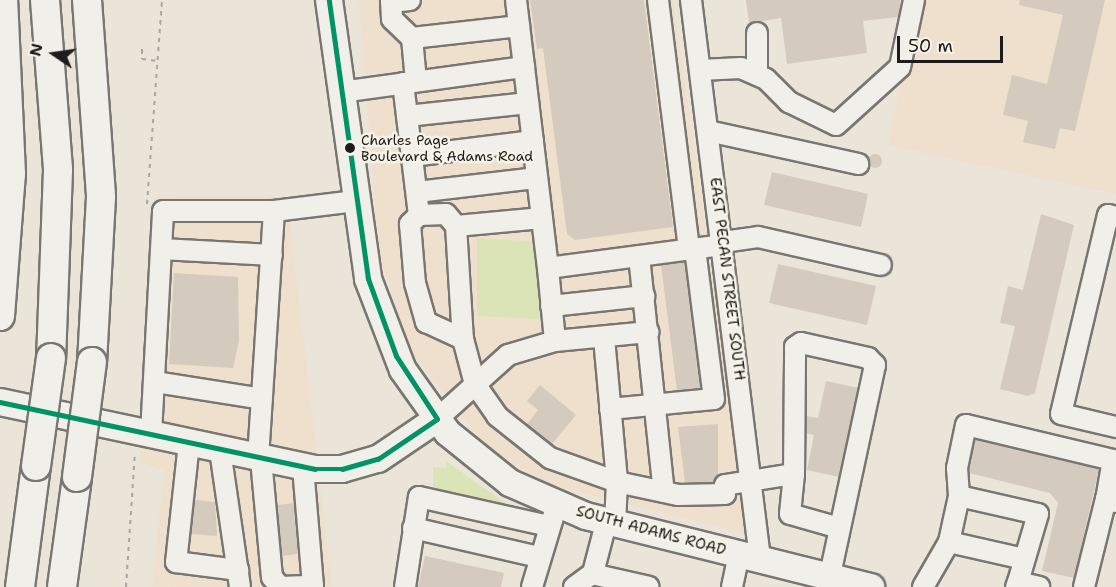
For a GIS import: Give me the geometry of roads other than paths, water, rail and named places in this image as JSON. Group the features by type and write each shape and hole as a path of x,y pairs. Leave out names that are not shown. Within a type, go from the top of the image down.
{"highway":[{"path":"0,316 10,185 3,0"},
{"path":"20,587 51,358 58,170 45,0"},
{"path":"62,587 92,363 100,196 87,0"}],"main road":[{"name":"SOUTH ADAMS ROAD","path":"329,0 355,201 368,279 386,334 407,378 437,419 490,469 553,516 611,524 830,574 865,586"},
{"path":"0,402 303,467 342,469 366,463 437,419"}],"street":[{"path":"516,0 555,341"},
{"path":"700,70 741,68 757,75 789,102 836,125 900,67 914,0"},
{"path":"397,1 392,19 412,39 407,116 419,215"},
{"path":"610,409 714,399 659,7 692,5"},
{"name":"EAST PECAN STREET SOUTH","path":"692,5 754,483 749,556 732,587"},
{"path":"412,39 519,26"},
{"path":"757,33 757,75"},
{"path":"341,92 524,67"},
{"path":"407,116 528,103"},
{"path":"708,131 858,164"},
{"path":"412,156 533,141"},
{"path":"417,192 537,178"},
{"path":"144,433 155,382 163,211 274,211 355,201"},
{"path":"274,211 259,458 272,577 280,587 313,586 303,467"},
{"path":"463,339 426,322 415,283 410,224 419,215 446,214 456,226 463,339 475,384 497,416 550,458 617,482 664,492 725,494 724,485 754,483 794,474"},
{"path":"1116,217 1108,215 1061,414 1116,427"},
{"path":"456,226 542,218"},
{"path":"548,267 692,249 758,237 881,265"},
{"path":"162,249 272,255"},
{"path":"639,256 659,404 664,492"},
{"path":"551,306 644,296"},
{"path":"437,419 508,355 555,341 649,332"},
{"path":"574,587 592,574 611,524 617,482 604,338"},
{"path":"830,574 875,365 867,358 801,343 795,347 794,474 790,514 839,528"},
{"path":"155,382 262,399"},
{"path":"923,587 949,542 958,496 957,468 966,425 1113,460 1111,501 1084,587"},
{"path":"189,443 176,562 239,579 220,450"},
{"path":"958,496 1038,514 1017,584 1040,587"},
{"path":"405,587 419,497 553,516 532,587"},
{"path":"413,528 539,557"},
{"path":"949,542 1023,559"},
{"path":"592,574 649,587"}],"place":[{"name":"Charles Page Boulevard & Adams Road","path":"350,148"}]}
